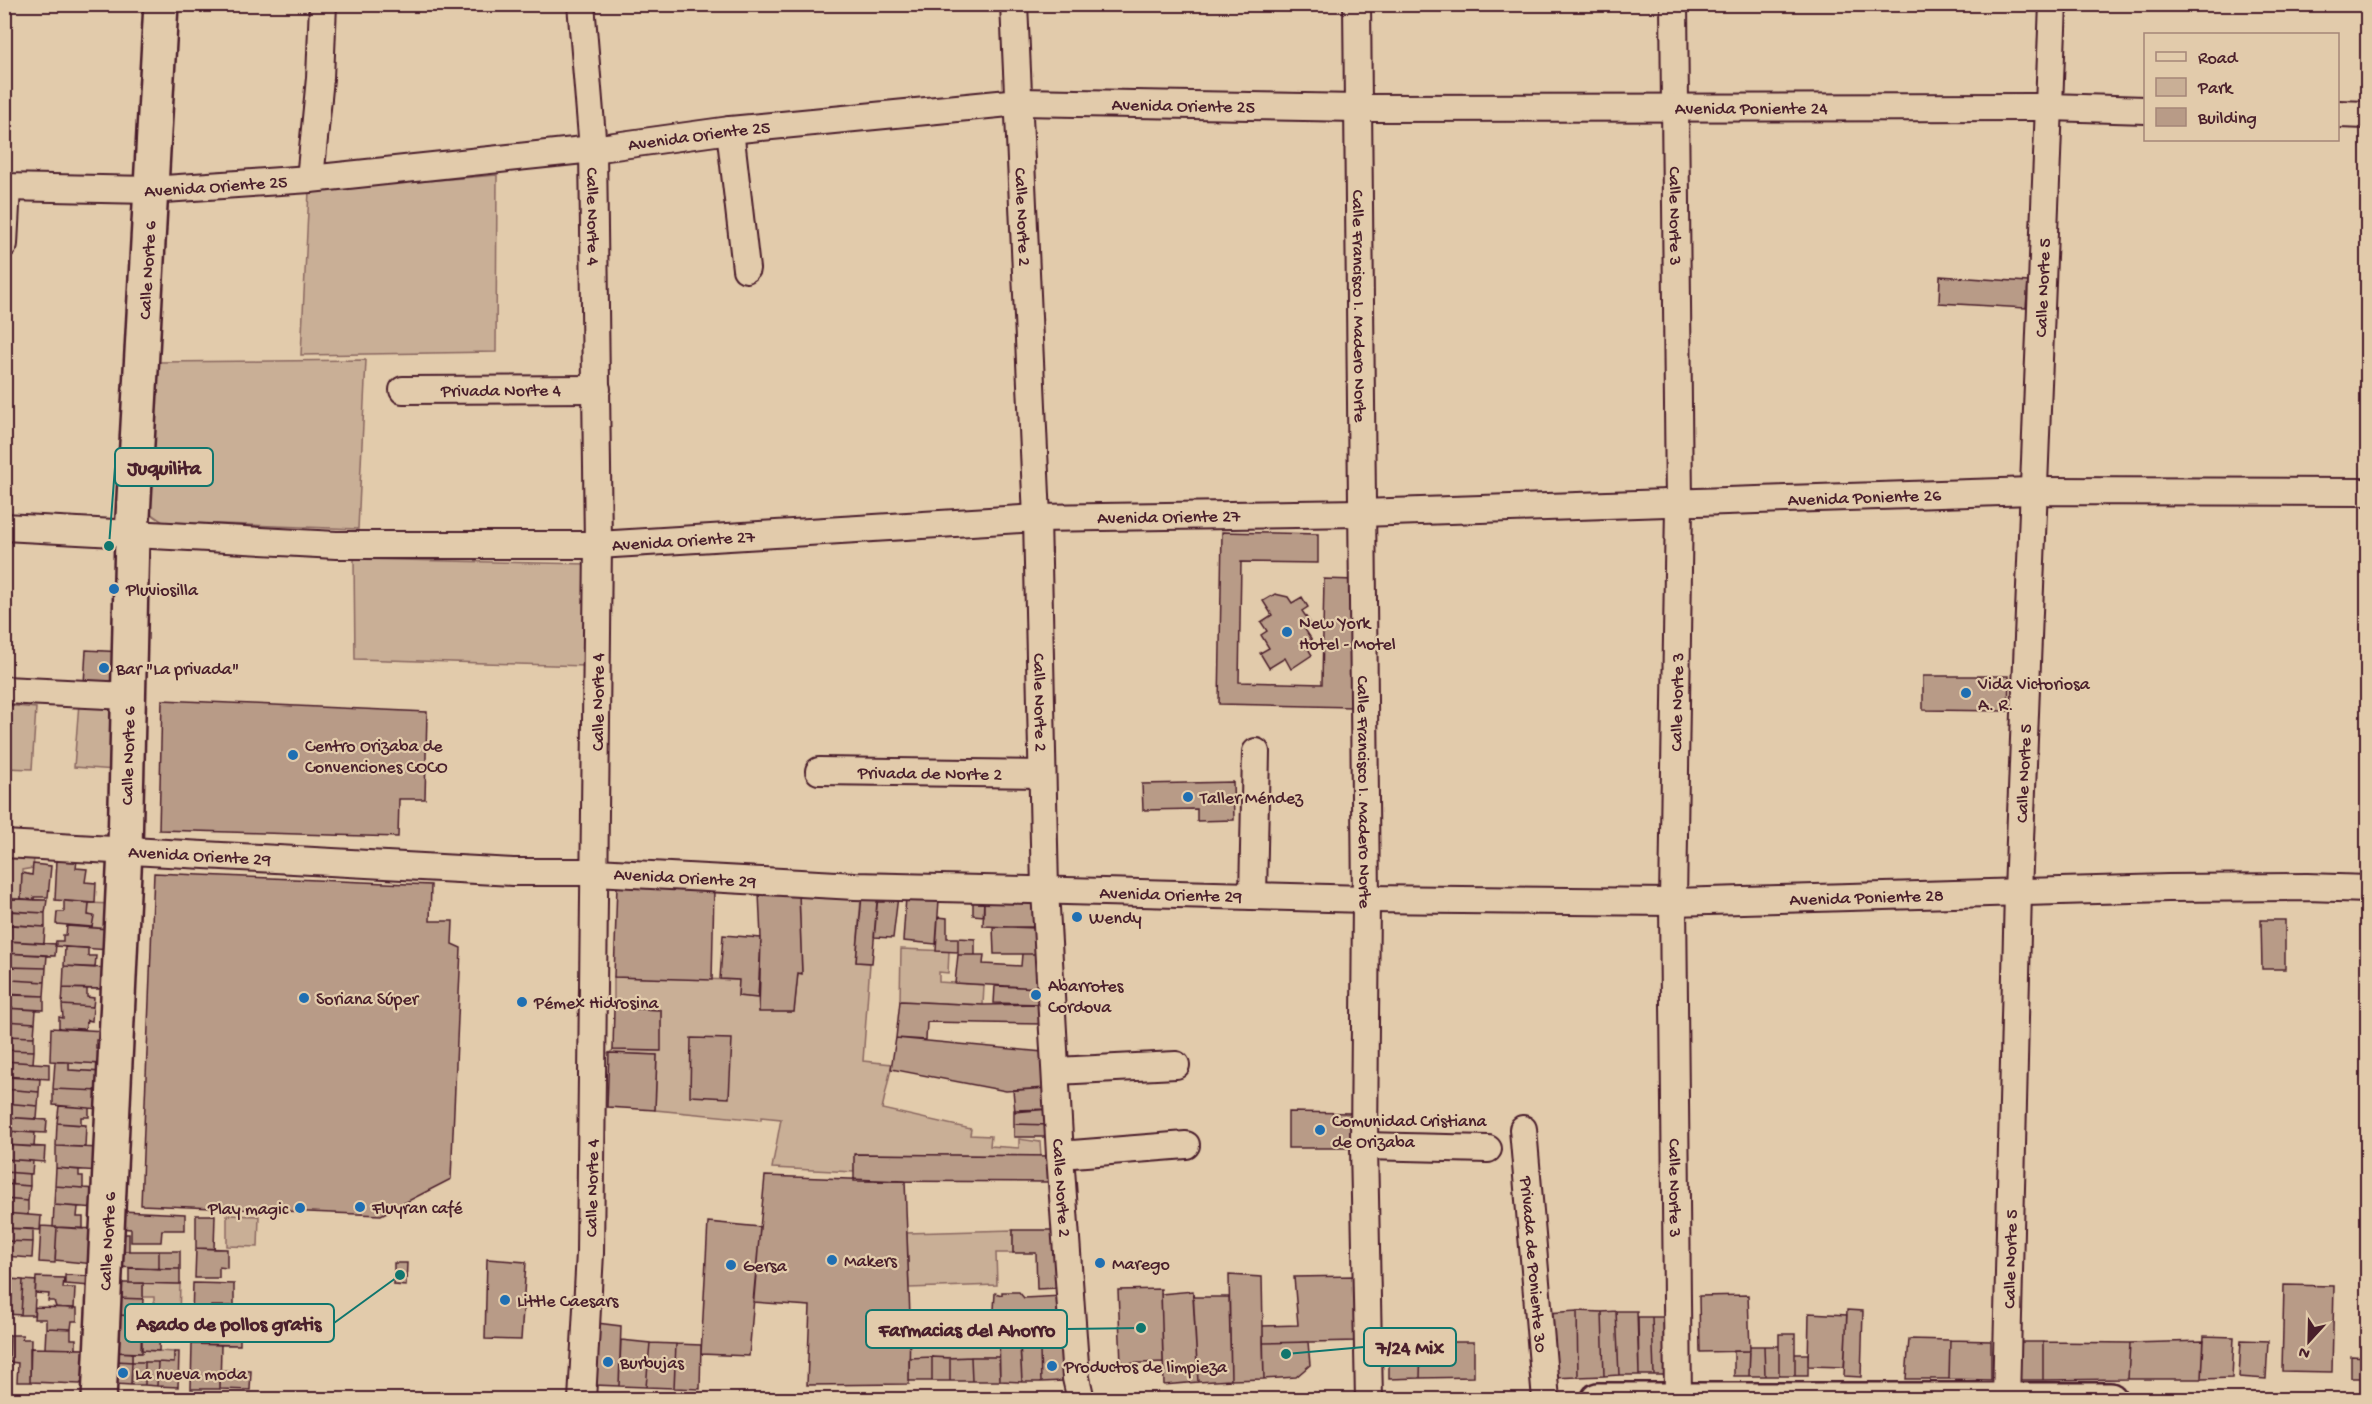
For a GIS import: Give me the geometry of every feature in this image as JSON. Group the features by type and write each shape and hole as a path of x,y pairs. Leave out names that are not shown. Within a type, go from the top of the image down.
{"street":[{"name":"Calle Norte 6","path":"99,1400 106,1211 125,850 132,535 161,4"},
{"path":"310,179 320,78 323,4"},
{"name":"Calle Norte 4","path":"581,4 593,149 598,545 590,1253 582,1400"},
{"name":"Calle Norte 2","path":"1014,4 1037,518 1045,890 1060,1155 1076,1378 1082,1400"},
{"name":"Calle Francisco I. Madero Norte","path":"1357,4 1366,899 1365,1146 1369,1400"},
{"name":"Calle Norte 3","path":"1674,4 1679,504 1673,902 1678,1399"},
{"name":"Calle Norte 5","path":"2006,1399 2018,891 2053,4"},
{"name":"Avenida Oriente 25","path":"6,187 150,190 310,179 593,149 730,130 1019,102 1358,108"},
{"name":"Avenida Poniente 24","path":"1358,108 2050,107 2144,110"},
{"path":"2339,114 2367,115"},
{"path":"730,130 746,269"},
{"path":"4,244 6,187"},
{"name":"Privada Norte 4","path":"403,390 597,389"},
{"name":"Avenida Poniente 26","path":"1361,513 2032,491 2367,492"},
{"name":"Avenida Oriente 27","path":"4,527 336,544 598,545 1037,518 1361,513"},
{"path":"4,690 128,696"},
{"path":"1253,896 1256,752"},
{"name":"Privada de Norte 2","path":"819,771 1041,774"},
{"name":"Avenida Oriente 29","path":"4,844 513,872 596,872 855,886 1366,899"},
{"name":"Avenida Poniente 28","path":"1366,899 1673,902 2018,891 2307,887 2367,889"},
{"path":"1056,1071 1176,1065"},
{"name":"Privada de Poniente 30","path":"1523,1129 1546,1400"},
{"path":"1060,1155 1186,1145"},
{"path":"1365,1146 1488,1149"},
{"path":"1598,1400 2110,1400"}],"green space":[{"path":"497,175 496,352 301,355 309,191"},
{"path":"366,360 358,529 163,522 150,513 158,362"},
{"path":"354,559 589,564 586,666 355,659"},
{"path":"79,703 119,708 116,770 74,767"},
{"path":"5,705 36,708 32,769 5,768"},
{"path":"4,856 34,858 33,868 22,870 21,899 5,898"},
{"path":"799,894 861,898 856,962 870,963 863,1061 892,1064 882,1109 971,1129 970,1135 991,1136 990,1146 1019,1148 1019,1139 1040,1142 1041,1156 855,1154 854,1172 772,1168 781,1119 761,1117 761,1120 655,1110 657,1055 609,1053 613,1050 660,1051 661,1010 614,1008 614,977 739,980 738,996 758,998 759,1011 794,1012 798,973 802,973"},
{"path":"89,903 111,904 108,929 92,927 93,916 88,915"},
{"path":"901,949 949,951 948,973 939,972 939,982 984,985 983,1005 900,1001"},
{"path":"69,1062 102,1064 102,1072 69,1070"},
{"path":"227,1215 259,1216 258,1247 227,1246"},
{"path":"1013,1230 1013,1253 996,1253 997,1285 909,1288 907,1233"},
{"path":"143,1283 180,1284 179,1317 154,1316 154,1297 143,1297"},
{"path":"999,1315 999,1357 909,1358 910,1317"},
{"path":"141,1350 174,1352 174,1363 132,1362 132,1353 141,1353"}],"building":[{"path":"1940,276 2028,282 2026,308 1939,303"},
{"path":"1222,532 1318,534 1318,563 1241,562 1239,682 1322,684 1324,579 1355,580 1353,707 1219,704"},
{"path":"1275,594 1288,597 1292,603 1302,597 1308,607 1302,611 1311,624 1304,628 1312,640 1305,644 1312,655 1291,669 1285,658 1269,668 1260,653 1269,648 1261,635 1267,631 1261,622 1272,615 1263,601"},
{"name":"Bar \"La privada\"","path":"86,650 123,652 122,686 84,684"},
{"name":"Vida Victoriosa A. R.","path":"1923,676 2009,676 2008,711 1923,710"},
{"name":"Centro Orizaba de Convenciones COCO","path":"162,700 427,712 425,799 399,799 398,837 159,830"},
{"name":"Taller Méndez","path":"1233,782 1234,820 1197,821 1197,809 1143,810 1142,784"},
{"path":"57,859 77,860 76,868 87,869 85,882 96,883 95,903 55,900"},
{"path":"33,864 51,866 48,897 34,897 34,900 21,899 22,873 32,875"},
{"name":"Soriana Súper","path":"154,873 431,885 430,921 453,921 452,944 461,948 451,1179 381,1215 141,1205"},
{"path":"617,885 714,888 712,980 614,977"},
{"path":"759,893 799,894 802,974 798,973 794,1012 759,1012 761,938"},
{"path":"862,895 878,895 872,963 856,962"},
{"path":"884,896 898,896 893,938 874,937 877,902 884,902"},
{"path":"906,897 939,900 936,944 903,941"},
{"path":"984,897 1036,899 1035,928 983,926"},
{"path":"11,899 47,900 45,913 11,911"},
{"path":"973,900 984,901 984,916 973,915"},
{"path":"64,901 89,903 88,915 94,916 92,927 56,924 57,912 64,912"},
{"path":"4,911 45,913 45,927 4,924"},
{"path":"938,917 947,918 947,938 958,938 958,952 936,951"},
{"path":"2261,920 2285,920 2285,969 2262,969"},
{"path":"10,925 45,927 44,943 9,941"},
{"path":"67,926 108,929 109,950 55,946 56,941 63,941"},
{"path":"993,927 1039,927 1039,954 994,954"},
{"path":"723,935 761,938 758,998 738,996 739,980 720,979"},
{"path":"958,938 975,939 975,955 958,955"},
{"path":"4,941 56,944 55,956 4,953"},
{"path":"65,947 88,948 88,956 96,956 95,968 64,966"},
{"path":"4,953 47,955 46,968 4,967"},
{"path":"1022,954 1039,954 1041,988 955,983 958,955 984,955 983,964 1021,966"},
{"path":"64,966 108,968 107,989 63,988"},
{"path":"11,967 46,968 45,982 11,980"},
{"path":"11,980 45,982 44,996 10,995"},
{"path":"995,986 1041,988 1042,1004 994,1003"},
{"path":"63,988 87,989 87,997 94,998 93,1007 62,1005"},
{"path":"4,994 44,996 44,1010 4,1008"},
{"path":"900,1001 983,1005 1042,1004 1043,1024 927,1022 926,1040 896,1038"},
{"path":"62,1005 93,1007 92,1021 87,1020 85,1029 59,1028 59,1017 63,1018"},
{"path":"4,1008 36,1010 35,1023 4,1021"},
{"path":"614,1008 661,1010 661,1051 613,1050"},
{"path":"4,1021 35,1023 34,1037 4,1036"},
{"path":"51,1028 105,1031 104,1040 96,1040 96,1049 103,1049 102,1064 50,1061"},
{"path":"4,1036 34,1037 34,1051 4,1050"},
{"path":"691,1038 732,1039 729,1098 690,1096"},
{"path":"896,1038 1043,1052 1047,1088 1006,1091 891,1069"},
{"path":"4,1050 34,1051 33,1063 4,1061"},
{"path":"609,1053 657,1055 655,1110 607,1107"},
{"path":"4,1061 49,1064 49,1079 4,1076"},
{"path":"55,1062 69,1062 69,1070 102,1072 101,1091 53,1089"},
{"path":"5,1077 40,1079 39,1092 4,1089"},
{"path":"1047,1088 1049,1109 1015,1112 1013,1090"},
{"path":"4,1089 39,1092 38,1106 4,1103"},
{"path":"53,1089 101,1091 100,1109 53,1105"},
{"path":"4,1103 38,1106 37,1119 4,1117"},
{"path":"59,1106 89,1108 89,1117 81,1117 81,1125 57,1123"},
{"path":"1049,1109 1050,1125 1014,1124 1014,1110"},
{"name":"Comunidad Cristiana de Orizaba","path":"1288,1112 1351,1113 1351,1148 1288,1148"},
{"path":"4,1117 47,1120 46,1133 4,1131"},
{"path":"57,1123 86,1125 85,1147 56,1146"},
{"path":"1014,1124 1050,1125 1049,1137 1014,1137"},
{"path":"4,1131 35,1133 34,1147 4,1145"},
{"path":"4,1145 45,1147 44,1162 4,1159"},
{"path":"56,1146 100,1148 99,1171 56,1168"},
{"path":"854,1154 1053,1156 1053,1182 854,1181"},
{"path":"4,1159 33,1161 32,1174 4,1172"},
{"path":"56,1168 79,1170 79,1176 83,1176 83,1188 55,1186"},
{"path":"4,1172 30,1174 30,1186 4,1184"},
{"name":"Makers","path":"765,1176 905,1181 910,1317 909,1384 807,1385 810,1306 753,1302"},
{"path":"4,1184 30,1186 28,1201 4,1199"},
{"path":"55,1186 97,1189 97,1208 54,1205"},
{"path":"4,1199 28,1201 28,1215 4,1213"},
{"path":"54,1205 78,1207 77,1217 83,1217 83,1229 53,1227"},
{"path":"121,1211 185,1214 185,1230 162,1230 161,1242 131,1242 131,1229 119,1228"},
{"path":"4,1213 41,1216 40,1230 4,1228"},
{"path":"196,1215 215,1215 214,1249 196,1248"},
{"name":"Gersa","path":"708,1222 760,1227 749,1356 701,1354"},
{"path":"41,1226 57,1227 55,1263 39,1262"},
{"path":"57,1227 97,1229 94,1264 55,1260"},
{"path":"4,1228 33,1229 33,1242 4,1241"},
{"path":"1013,1230 1056,1230 1058,1288 1037,1289 1036,1253 1013,1253"},
{"path":"120,1234 129,1234 129,1251 119,1251"},
{"path":"4,1241 33,1242 32,1258 4,1256"},
{"path":"196,1248 227,1249 227,1268 219,1267 219,1278 195,1278"},
{"path":"119,1251 159,1251 159,1269 119,1267"},
{"path":"159,1251 180,1251 180,1269 159,1269"},
{"name":"Little Caesars","path":"487,1259 526,1262 521,1340 485,1339"},
{"path":"394,1263 407,1263 406,1286 394,1285"},
{"path":"129,1268 180,1269 180,1284 129,1283"},
{"path":"65,1275 92,1276 91,1286 65,1284"},
{"path":"1229,1275 1262,1277 1264,1379 1231,1380"},
{"path":"1356,1276 1358,1341 1263,1343 1263,1326 1298,1325 1294,1277"},
{"path":"36,1277 64,1278 63,1288 75,1288 74,1309 56,1307 54,1301 48,1301 49,1294 35,1293"},
{"path":"4,1279 9,1279 6,1326 4,1326"},
{"path":"9,1279 23,1280 21,1315 7,1314"},
{"path":"23,1280 36,1281 34,1315 21,1315"},
{"path":"118,1283 143,1283 143,1299 117,1298"},
{"path":"193,1283 234,1284 234,1306 211,1306 211,1318 192,1317"},
{"path":"2284,1285 2334,1286 2332,1372 2282,1371"},
{"path":"1161,1289 1163,1362 1121,1364 1118,1290"},
{"path":"1193,1291 1198,1382 1164,1385 1161,1294"},
{"path":"1002,1292 1019,1292 1024,1298 1062,1296 1063,1319 1026,1321 1025,1312 1003,1313 1004,1311 994,1310 995,1293 1002,1295"},
{"path":"1748,1295 1750,1351 1700,1352 1699,1296"},
{"path":"1193,1297 1229,1297 1231,1380 1198,1382"},
{"path":"117,1298 143,1299 142,1316 116,1315"},
{"path":"35,1307 77,1308 77,1321 72,1321 71,1329 46,1328 46,1319 34,1319"},
{"path":"1847,1310 1863,1311 1861,1377 1844,1376"},
{"path":"1577,1311 1602,1312 1604,1376 1578,1377"},
{"path":"1577,1311 1578,1377 1552,1378 1546,1313"},
{"path":"1616,1311 1619,1375 1604,1376 1602,1312"},
{"path":"1616,1311 1637,1311 1639,1375 1619,1375"},
{"path":"1809,1313 1847,1315 1844,1367 1808,1366"},
{"path":"116,1315 142,1316 142,1353 115,1352"},
{"path":"142,1316 160,1316 159,1351 141,1350"},
{"path":"192,1317 240,1318 240,1345 192,1344"},
{"path":"1638,1317 1652,1317 1654,1375 1639,1375"},
{"path":"1652,1317 1669,1317 1670,1375 1654,1375"},
{"path":"1063,1319 1063,1381 1041,1382 1039,1320"},
{"path":"1039,1320 1041,1382 1022,1382 1019,1321"},
{"name":"Burbujas","path":"597,1323 621,1326 619,1386 594,1385"},
{"path":"46,1328 71,1329 71,1339 76,1339 76,1349 45,1348"},
{"path":"1019,1328 1022,1382 1000,1381 999,1329"},
{"path":"4,1334 10,1335 9,1362 4,1362"},
{"path":"1779,1334 1795,1334 1795,1376 1779,1376"},
{"path":"10,1335 23,1335 22,1339 31,1339 30,1382 17,1382 18,1363 9,1362"},
{"path":"2204,1336 2234,1337 2232,1378 2202,1379"},
{"path":"1909,1339 1950,1340 1949,1379 1906,1379"},
{"path":"621,1340 650,1343 646,1387 619,1386"},
{"path":"1950,1340 1991,1341 1991,1380 1949,1379"},
{"path":"2241,1340 2268,1341 2266,1379 2239,1377"},
{"path":"2204,1341 2202,1379 2128,1379 2130,1343"},
{"path":"1308,1342 1310,1365 1296,1377 1264,1379 1263,1343"},
{"path":"1389,1342 1421,1342 1420,1378 1389,1379"},
{"path":"1421,1342 1474,1342 1474,1377 1420,1378"},
{"path":"2019,1342 2043,1342 2043,1380 2019,1380"},
{"path":"2043,1342 2130,1343 2128,1379 2043,1380"},
{"path":"650,1343 676,1344 674,1388 646,1387"},
{"path":"192,1344 221,1345 220,1389 191,1389"},
{"path":"676,1344 701,1345 700,1389 674,1388"},
{"path":"1750,1346 1764,1346 1765,1376 1749,1376"},
{"path":"1764,1346 1779,1346 1779,1376 1765,1376"},
{"path":"30,1348 87,1349 87,1377 80,1384 30,1382"},
{"path":"1734,1351 1750,1351 1749,1376 1734,1376"},
{"path":"115,1352 132,1353 132,1362 116,1361"},
{"path":"174,1352 179,1352 178,1387 157,1386 158,1362 174,1363"},
{"path":"1795,1354 1808,1354 1808,1376 1795,1376"},
{"path":"2351,1356 2368,1357 2368,1378 2351,1378"},
{"path":"932,1357 932,1381 909,1381 909,1358"},
{"path":"932,1357 950,1358 950,1381 932,1381"},
{"path":"971,1357 972,1381 950,1381 950,1358"},
{"path":"971,1357 999,1357 1000,1381 972,1381"},
{"name":"La nueva moda","path":"116,1361 132,1362 131,1385 115,1384"},
{"path":"132,1362 145,1362 145,1385 131,1385"},
{"path":"145,1362 158,1362 157,1386 145,1385"},
{"path":"220,1370 251,1371 250,1390 220,1389"}],"place":[{"name":"Juquilita","path":"109,546"},
{"name":"Pluviosilla","path":"114,589"},
{"name":"New York Hotel - Motel","path":"1287,632"},
{"name":"Bar \"La privada\"","path":"104,668"},
{"name":"Vida Victoriosa A. R.","path":"1966,693"},
{"name":"Centro Orizaba de Convenciones COCO","path":"293,755"},
{"name":"Taller Méndez","path":"1188,797"},
{"name":"Wendy","path":"1077,917"},
{"name":"Abarrotes Cordova","path":"1036,995"},
{"name":"Soriana Súper","path":"304,998"},
{"name":"Pémex Hidrosina","path":"522,1002"},
{"name":"Comunidad Cristiana de Orizaba","path":"1320,1130"},
{"name":"Fluyran café","path":"360,1207"},
{"name":"Play magic","path":"300,1208"},
{"name":"Makers","path":"832,1260"},
{"name":"Marego","path":"1100,1263"},
{"name":"Gersa","path":"731,1265"},
{"name":"Asado de pollos gratis","path":"400,1275"},
{"name":"Little Caesars","path":"505,1300"},
{"name":"Farmacias del Ahorro","path":"1141,1328"},
{"name":"7/24 Mix","path":"1286,1354"},
{"name":"Burbujas","path":"608,1362"},
{"name":"Productos de limpieza","path":"1052,1366"},
{"name":"La nueva moda","path":"123,1373"}]}
